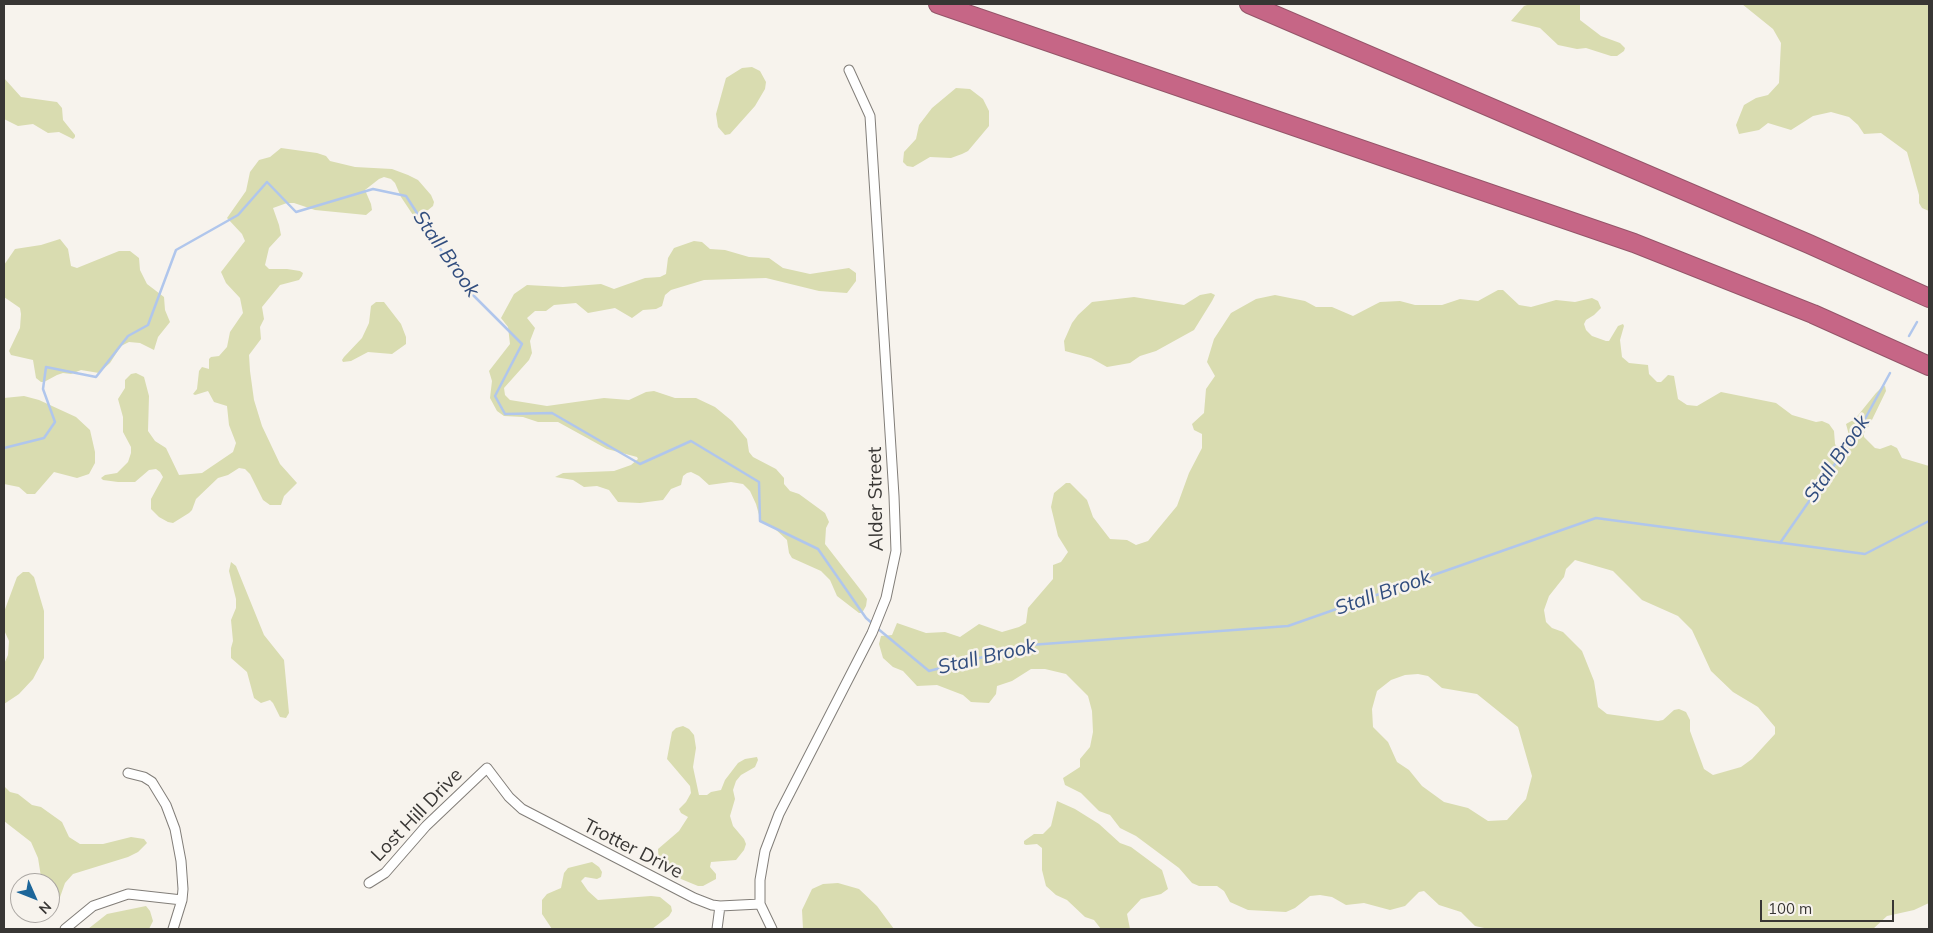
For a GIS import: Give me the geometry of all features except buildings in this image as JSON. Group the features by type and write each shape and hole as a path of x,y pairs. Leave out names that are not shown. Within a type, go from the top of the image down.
{"highway":[{"path":"938,4 1634,243 1739,283 1929,366"},
{"path":"1250,4 1801,240 1928,298"},
{"path":"1872,340 1929,373"}],"street":[{"name":"Alder Street","path":"760,904 760,880 765,851 779,814 872,633 886,598 896,551 870,116 849,70"},
{"name":"Trotter Drive","path":"487,768 509,797 522,809 694,898 720,906 760,904"},
{"name":"Lost Hill Drive","path":"369,883 385,874 426,826 487,768"},
{"path":"128,773 152,782 166,805 175,829 181,861 182,900 174,929"},
{"path":"65,929 93,906 110,898 128,894 182,900"},
{"path":"760,904 772,929"},
{"path":"717,929 720,906"}],"green space":[{"path":"1530,4 1580,4 1580,20 1601,36 1620,43 1625,48 1624,51 1617,56 1611,56 1586,48 1577,49 1558,45 1540,28 1511,21 1524,6"},
{"path":"1742,4 1929,4 1929,211 1922,208 1919,203 1919,195 1907,152 1881,133 1864,134 1849,117 1831,112 1813,116 1791,130 1768,123 1759,130 1739,134 1736,125 1744,105 1756,98 1768,95 1779,83 1781,43 1773,29"},
{"path":"752,67 760,71 766,82 765,89 755,106 730,134 725,135 718,127 716,114 726,78 742,68"},
{"path":"4,78 21,97 57,102 62,108 63,120 75,137 73,139 59,132 48,133 33,124 18,126 4,119"},
{"path":"956,88 970,89 983,99 989,111 989,126 968,151 962,154 951,158 930,157 913,167 907,166 903,162 904,152 916,139 919,125 932,108"},
{"path":"281,148 317,153 326,156 330,161 355,167 392,169 408,175 418,180 431,195 434,202 433,206 422,215 416,217 401,197 395,183 391,179 384,177 365,190 372,210 366,215 315,210 294,203 287,203 273,208 281,235 269,248 265,265 269,269 287,269 303,273 299,280 280,285 262,307 264,319 260,327 261,339 249,355 250,371 254,400 262,426 280,464 297,483 284,496 281,505 270,505 263,500 250,474 245,469 239,468 228,475 218,478 196,499 189,513 173,523 168,522 151,509 151,499 163,477 156,469 149,470 135,482 118,482 101,478 105,475 117,473 128,462 131,453 131,447 123,432 123,417 118,399 125,388 125,380 131,374 136,373 144,377 149,396 148,431 155,441 166,448 179,475 202,473 233,452 236,443 229,425 227,406 214,402 208,391 193,394 197,389 199,371 202,367 209,369 209,359 219,356 227,347 230,332 243,313 240,298 226,283 221,272 245,241 242,234 227,218 246,191 250,172 259,160 270,157"},
{"path":"60,239 68,249 71,266 77,268 119,251 130,251 139,258 140,270 147,284 164,297 165,310 170,322 158,337 154,350 140,343 129,342 121,346 110,363 99,373 81,370 71,374 63,373 44,382 36,378 33,360 11,355 9,351 20,328 21,314 20,308 4,297 4,265 15,249 41,245"},
{"path":"694,241 702,242 710,249 725,250 749,257 769,258 783,268 810,274 849,268 856,273 856,281 847,293 819,291 766,278 704,280 671,290 665,295 662,306 656,309 643,310 632,318 615,308 588,313 576,303 554,305 546,311 535,311 527,318 535,328 530,341 532,353 529,360 504,388 505,395 510,400 547,406 604,398 629,400 646,392 654,391 675,398 696,398 715,407 732,421 747,439 749,452 753,457 776,469 784,478 784,484 790,491 799,494 825,513 829,522 826,528 825,544 867,599 862,613 859,613 837,596 830,580 821,571 792,558 789,553 787,540 774,528 761,522 750,491 743,484 731,482 709,485 691,472 683,476 681,485 671,489 663,500 640,503 618,502 609,490 597,486 584,487 573,480 555,477 563,473 614,471 631,465 638,459 637,457 607,449 558,422 538,422 523,417 504,416 497,411 490,398 492,381 489,371 510,344 508,327 501,318 514,294 527,285 563,287 601,284 614,289 645,278 660,277 666,274 668,258 674,248"},
{"path":"1498,290 1503,290 1519,305 1531,307 1556,300 1575,302 1592,298 1598,301 1601,308 1586,320 1584,324 1586,330 1592,336 1609,341 1618,326 1623,324 1620,340 1622,357 1629,363 1648,365 1649,374 1657,382 1661,382 1668,375 1674,376 1678,399 1687,405 1697,406 1721,392 1776,403 1792,415 1829,424 1834,431 1835,444 1840,451 1845,448 1849,435 1846,424 1855,419 1876,393 1885,386 1886,391 1864,433 1864,437 1875,448 1880,449 1891,445 1897,448 1902,458 1929,466 1929,903 1914,910 1887,916 1873,929 1489,929 1475,926 1461,912 1439,905 1424,891 1419,892 1405,906 1390,910 1364,903 1346,905 1332,897 1320,895 1310,896 1295,908 1286,912 1248,910 1230,902 1224,891 1217,886 1199,886 1192,883 1179,868 1136,836 1120,828 1110,815 1099,811 1081,793 1065,785 1063,778 1080,767 1080,759 1090,747 1093,732 1092,711 1088,696 1066,674 1045,669 1031,669 1012,681 997,686 996,694 989,703 971,702 963,695 937,685 917,686 903,671 893,667 883,658 879,644 881,636 892,635 897,623 926,633 945,632 960,637 979,624 1002,632 1026,623 1028,608 1053,579 1053,565 1061,562 1068,552 1058,536 1051,507 1054,493 1066,483 1070,483 1087,500 1093,517 1110,539 1127,540 1136,545 1148,541 1177,506 1189,473 1202,448 1202,434 1194,430 1192,424 1204,413 1206,389 1215,376 1207,362 1214,339 1231,313 1256,299 1275,295 1305,301 1316,307 1332,307 1353,316 1380,302 1400,301 1415,305 1442,305 1460,299 1478,301","holes":["1575,560 1613,571 1642,600 1678,616 1692,630 1711,671 1733,692 1758,707 1775,727 1775,734 1752,759 1741,767 1713,775 1704,769 1690,731 1690,720 1686,712 1679,709 1674,710 1663,720 1658,721 1607,714 1598,707 1594,681 1582,651 1563,632 1552,628 1546,622 1544,610 1549,596 1564,577 1566,569","1418,674 1428,676 1442,688 1477,694 1518,727 1532,776 1526,799 1507,820 1488,821 1468,808 1444,802 1422,786 1409,770 1397,762 1388,742 1373,727 1372,709 1377,691 1391,680 1405,675"]},
{"path":"1211,293 1215,295 1194,330 1156,351 1140,356 1130,363 1107,367 1091,358 1065,351 1064,341 1072,323 1092,302 1134,297 1184,305 1200,295"},
{"path":"376,302 384,302 401,324 406,337 406,344 392,354 368,352 351,361 343,362 344,357 362,338 369,323 371,306"},
{"path":"24,396 39,400 76,417 90,430 95,452 95,463 89,474 77,478 54,472 35,494 27,494 19,487 4,484 4,398"},
{"path":"231,562 236,566 264,635 284,660 289,713 286,718 280,717 270,700 261,703 254,698 247,672 231,658 233,641 231,620 236,608 236,599 229,571"},
{"path":"23,572 29,572 34,577 44,611 44,658 33,679 19,694 4,704 4,664 8,655 9,641 4,630 4,612 17,577"},
{"path":"683,726 694,735 696,748 693,767 699,795 707,795 721,790 725,780 738,763 745,759 757,757 758,760 755,767 741,775 736,781 733,790 735,799 730,816 733,826 744,839 746,844 744,850 736,860 711,862 710,867 716,874 716,879 703,886 698,886 681,879 663,869 659,864 658,849 679,831 688,817 681,813 679,809 691,793 690,786 667,759 672,732 676,728"},
{"path":"4,786 10,792 18,794 32,805 41,807 62,822 69,837 80,844 103,844 131,837 144,839 147,843 138,852 128,857 73,874 65,883 60,897 60,873 40,873 38,858 31,842 4,821"},
{"path":"1057,801 1075,809 1099,824 1120,843 1131,847 1162,870 1168,889 1161,894 1141,899 1127,914 1130,929 1101,929 1094,920 1085,917 1067,900 1056,895 1046,886 1042,870 1042,848 1037,844 1026,845 1024,841 1034,834 1043,834 1051,826"},
{"path":"592,862 602,872 601,877 597,879 585,877 581,881 598,900 660,897 671,906 672,911 669,916 652,929 552,929 542,914 542,900 547,894 561,888 564,873 568,868"},
{"path":"838,883 859,889 877,906 894,929 803,929 802,910 812,889 823,884"},
{"path":"146,906 150,911 153,921 149,929 88,929 107,914"}],"waterway":[{"name":"Stall Brook","path":"4,448 44,438 55,422 43,389 46,367 96,377 128,336 148,325 176,250 238,215 267,182 296,212 373,189 406,196 465,287 522,344 495,396 505,414 552,413 640,464 691,441 759,482 760,521 818,549 866,618 873,624"},
{"name":"Stall Brook","path":"1909,336 1917,322"},
{"name":"Stall Brook","path":"1780,543 1860,428 1890,373"},
{"name":"Stall Brook","path":"877,628 929,671 1030,645 1288,626 1596,518 1865,554 1929,521"}]}
